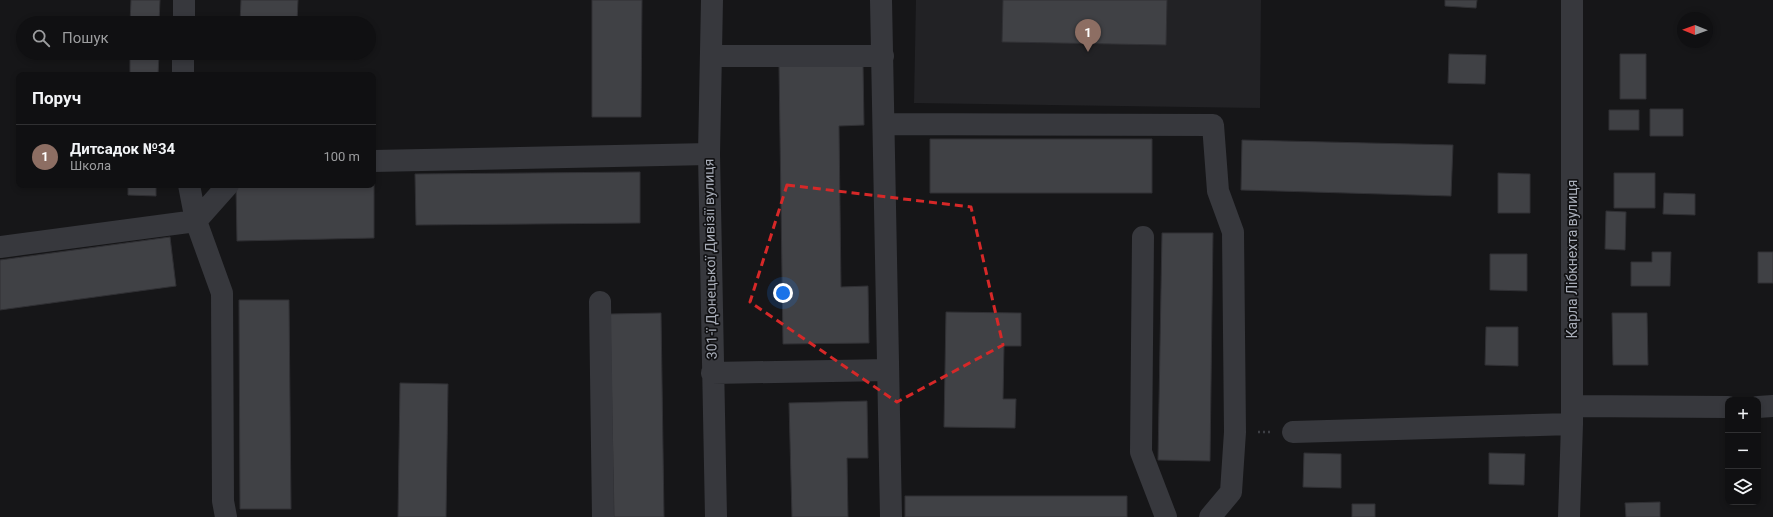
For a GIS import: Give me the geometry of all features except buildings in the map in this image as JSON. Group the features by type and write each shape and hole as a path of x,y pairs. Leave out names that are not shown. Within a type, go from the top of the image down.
{"street":[{"path":"184,0 184,16"},
{"name":"301-ї Донецької Дивізії вулиця","path":"712,0 709,154 712,373 716,517"},
{"path":"882,0 891,517"},
{"name":"Карла Лібкнехта вулиця","path":"1569,517 1572,415 1572,0"},
{"path":"712,56 883,56"},
{"path":"183,60 183,72"},
{"path":"884,124 1213,125 1218,191 1233,232 1235,432 1231,492 1210,517"},
{"path":"376,161 709,154"},
{"path":"190,188 196,221 222,294 223,501 226,517"},
{"path":"0,247 196,221 225,188"},
{"path":"1144,237 1141,452 1166,517"},
{"path":"600,302 603,517"},
{"path":"712,373 888,370"},
{"path":"1761,407 1773,406"},
{"path":"1293,432 1725,407"}],"path":[{"path":"1235,432 1293,432"}],"highlighted area":[{"path":"787,185 971,207 1003,345 897,402 750,302"}],"shaded area":[{"path":"916,0 1261,0 1260,108 914,103"}],"place":[{"name":"Дитсадок №34","path":"1088,52"}]}
